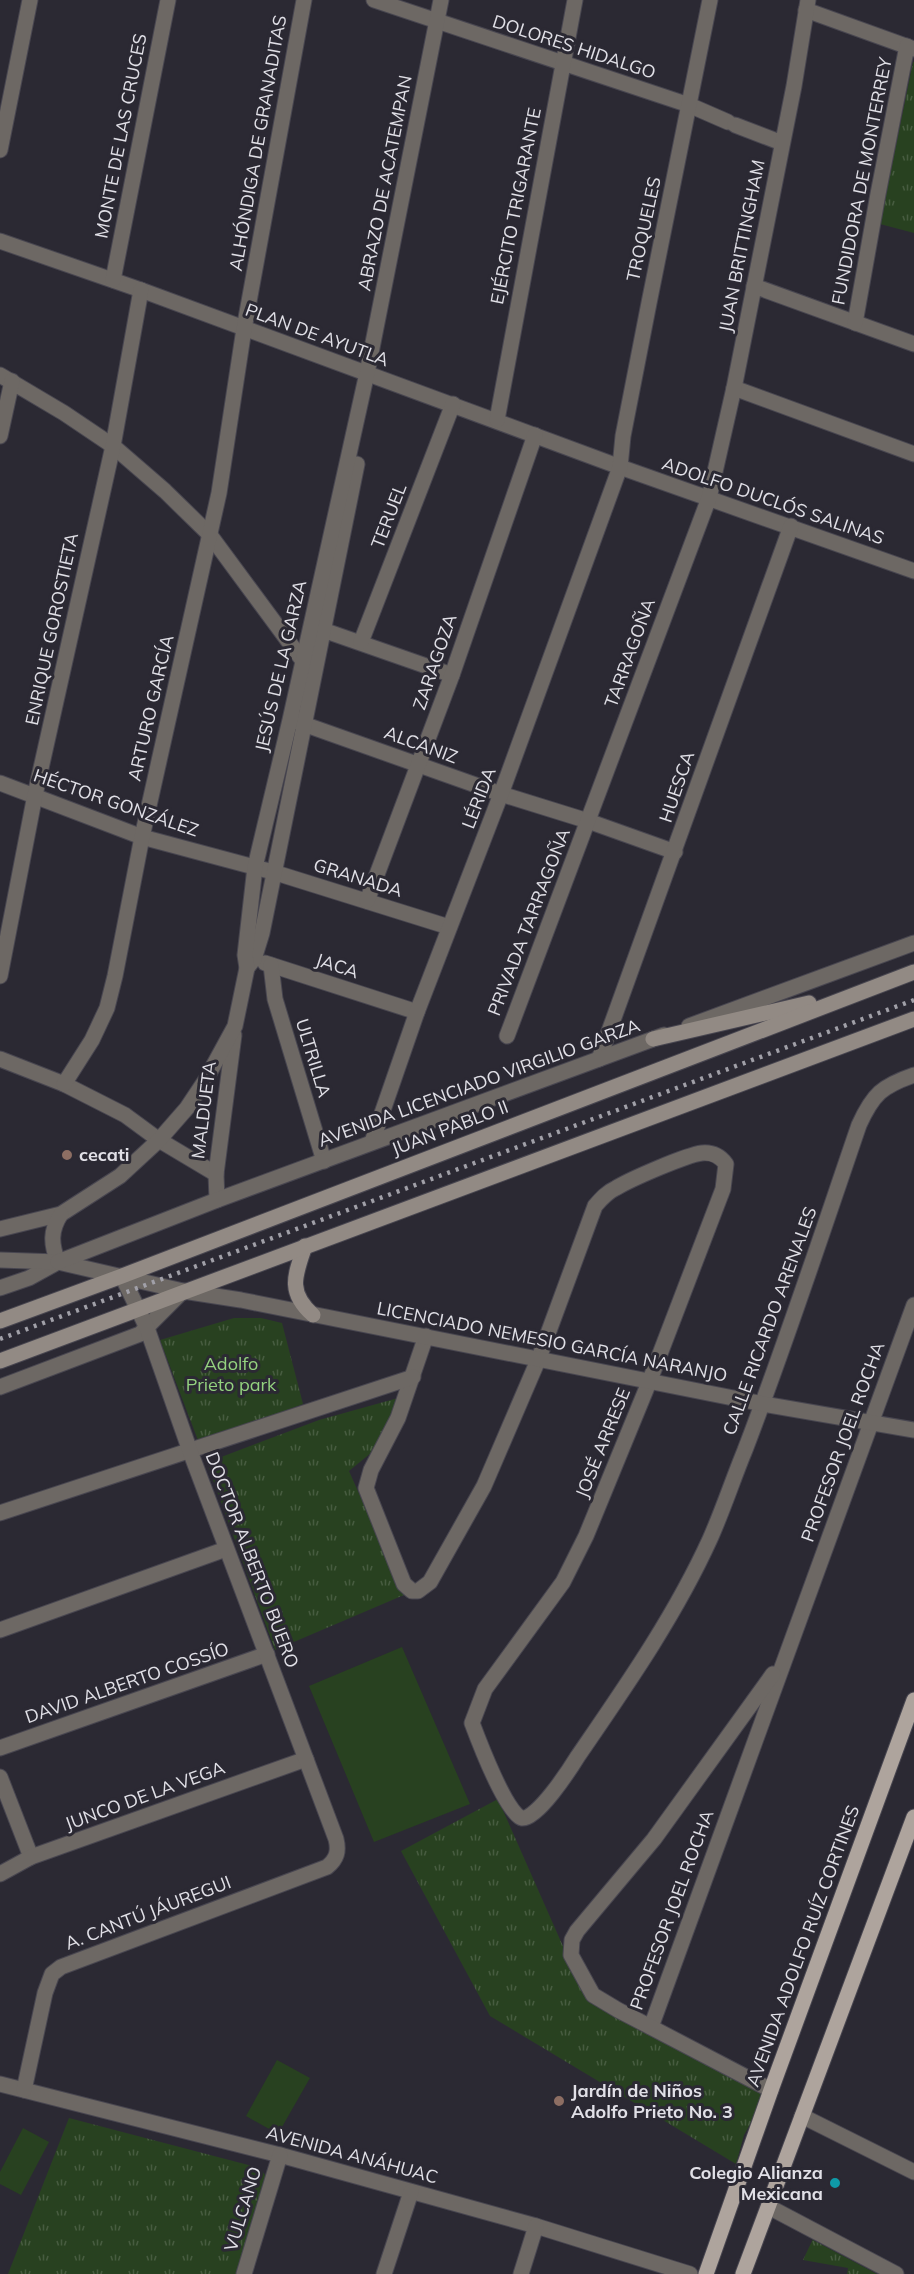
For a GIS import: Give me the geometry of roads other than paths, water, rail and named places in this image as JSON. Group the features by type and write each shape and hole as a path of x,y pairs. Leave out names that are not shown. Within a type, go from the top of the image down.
{"main road":[{"name":"JUAN PABLO II","path":"0,1321 914,972"},
{"path":"653,1039 861,991"},
{"path":"0,1361 914,1019"},
{"path":"305,1246 294,1284 302,1305 313,1315"},
{"name":"AVENIDA ADOLFO RUÍZ CORTINES","path":"706,2274 914,1700"},
{"path":"743,2274 914,1817"}],"street":[{"path":"0,150 30,0"},
{"name":"MONTE DE LAS CRUCES","path":"113,280 168,0"},
{"name":"ALHÓNDIGA DE GRANADITAS","path":"244,329 304,0"},
{"name":"DOLORES HIDALGO","path":"374,0 689,105 782,143"},
{"name":"ABRAZO DE ACATEMPAN","path":"371,375 441,0"},
{"name":"EJÉRCITO TRIGARANTE","path":"497,420 575,0"},
{"name":"TROQUELES","path":"620,467 623,436 710,0"},
{"path":"807,5 911,48"},
{"name":"JUAN BRITTINGHAM","path":"709,498 734,388 807,5"},
{"name":"FUNDIDORA DE MONTERREY","path":"855,323 878,194 911,48"},
{"name":"PLAN DE AYUTLA","path":"0,241 141,290 620,467"},
{"path":"754,286 914,344"},
{"name":"ENRIQUE GOROSTIETA","path":"0,976 35,795 112,446 141,290"},
{"name":"ARTURO GARCÍA","path":"64,1084 92,1040 107,1008 142,837 219,493 244,329"},
{"name":"JESÚS DE LA GARZA","path":"0,1229 61,1214 120,1176 159,1140 187,1108 205,1081 235,1026 249,961 255,867 323,630 371,375"},
{"name":"JESÚS DE LA GARZA","path":"249,961 262,933 273,872 303,661 371,375"},
{"path":"0,436 6,378 112,446 165,491 210,535 303,661"},
{"path":"734,388 914,454"},
{"name":"TERUEL","path":"361,642 453,404"},
{"name":"ZARAGOZA","path":"367,901 452,675 535,435"},
{"name":"ADOLFO DUCLÓS SALINAS","path":"620,467 914,571"},
{"name":"LÉRIDA","path":"372,1142 417,1012 501,794 620,467"},
{"name":"TARRAGOÑA","path":"588,821 709,498"},
{"name":"HUESCA","path":"599,1059 790,526"},
{"path":"323,630 452,675"},
{"name":"ALCANIZ","path":"296,721 501,794 588,821 675,852"},
{"name":"HÉCTOR GONZÁLEZ","path":"0,783 142,837 255,867"},
{"name":"PRIVADA TARRAGOÑA","path":"507,1036 588,821"},
{"name":"GRANADA","path":"255,867 449,927"},
{"name":"AVENIDA LICENCIADO VIRGILIO GARZA","path":"0,1288 29,1278 58,1262 217,1200 914,942"},
{"name":"JACA","path":"249,961 271,965 417,1012"},
{"name":"ULTRILLA","path":"271,965 275,999 324,1161"},
{"name":"MALDUETA","path":"217,1200 216,1174 235,1026"},
{"path":"0,1059 64,1084 125,1115 159,1140 216,1174"},
{"name":"CALLE RICARDO ARENALES","path":"523,1818 529,1817 561,1781 648,1654 710,1539 763,1404 859,1125 869,1102 898,1081 914,1075"},
{"name":"JOSÉ ARRESE","path":"523,1818 517,1816 507,1802 472,1723 485,1689 540,1615 572,1563 591,1525 650,1380 723,1189 726,1164 721,1157 702,1153 688,1157 616,1187 600,1200 595,1206 539,1358"},
{"path":"58,1262 53,1249 52,1231 61,1214"},
{"name":"LICENCIADO NEMESIO GARCÍA NARANJO","path":"3,1258 58,1262 183,1291 242,1300 763,1404 914,1430"},
{"name":"DOCTOR ALBERTO BUERO","path":"122,1276 147,1328 226,1549 336,1839 338,1847 336,1859"},
{"path":"0,1387 140,1334 183,1291"},
{"name":"PROFESOR JOEL ROCHA","path":"783,1660 654,1839 577,1930 572,1940 571,1955 593,1995 651,2027 914,1305"},
{"path":"426,1336 399,1418 371,1470 366,1488 404,1584 412,1591 418,1591 430,1582 484,1486 539,1358"},
{"path":"0,1513 413,1377"},
{"path":"0,1630 226,1549"},
{"name":"DAVID ALBERTO COSSÍO","path":"0,1749 267,1654"},
{"name":"JUNCO DE LA VEGA","path":"0,1874 31,1857 306,1759"},
{"path":"0,1777 31,1857"},
{"name":"A. CANTÚ JÁUREGUI","path":"24,2090 45,1993 52,1974 61,1967 327,1867 336,1859"},
{"path":"651,2027 771,2090"},
{"name":"AVENIDA ANÁHUAC","path":"0,2084 280,2155 536,2226 690,2274"},
{"path":"802,2116 914,2172"},
{"name":"VULCANO","path":"244,2274 280,2155"},
{"path":"384,2274 411,2192"},
{"path":"768,2207 896,2274"},
{"path":"521,2274 536,2226"}],"railway":[{"path":"0,1339 914,1000"}],"place":[{"name":"cecati","path":"67,1155"},
{"name":"Jardín de Niños Adolfo Prieto No. 3","path":"559,2101"},
{"name":"Colegio Alianza Mexicana","path":"835,2183"}],"park label":[{"name":"Adolfo Prieto park","path":"231,1374"}]}
